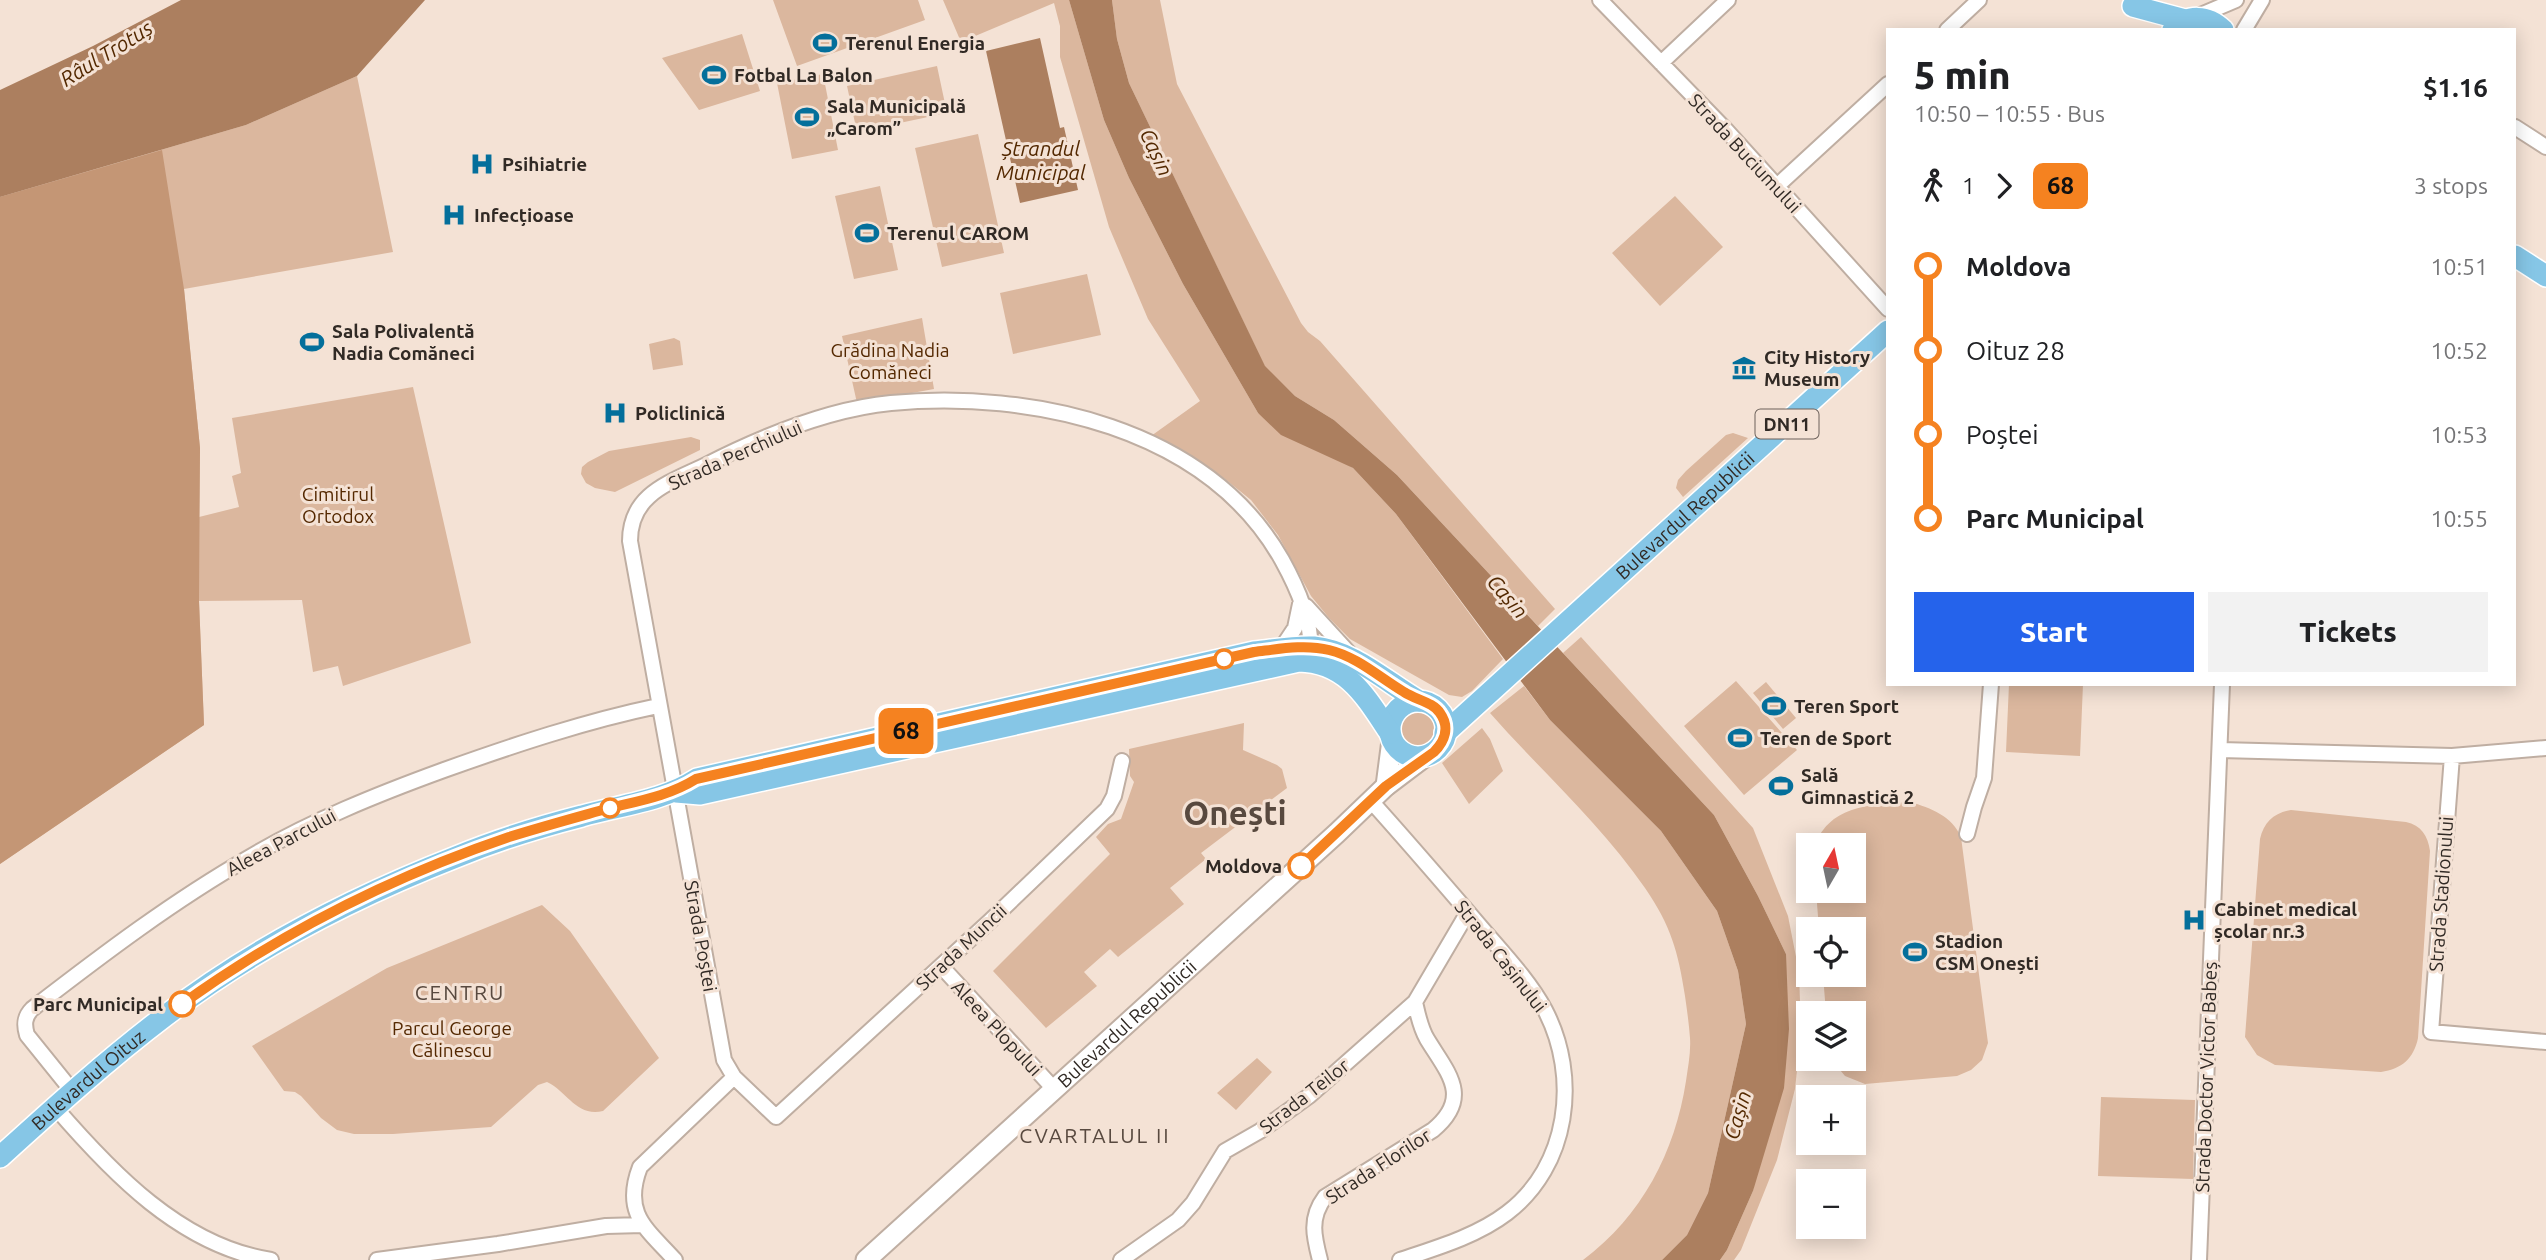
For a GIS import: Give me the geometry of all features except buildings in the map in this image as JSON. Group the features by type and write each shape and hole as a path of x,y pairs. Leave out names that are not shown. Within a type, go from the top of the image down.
{"main road":[{"path":"2128,3 2184,23 2213,21 2221,28"},
{"path":"2128,3 2148,28"},
{"path":"2516,257 2546,276"},
{"name":"Bulevardul Republicii","path":"1446,733 1886,333"},
{"name":"Bulevardul Oituz","path":"0,1157 132,1042 199,992 285,939 365,896 508,838 676,792 696,779 1040,709 1256,661 1281,649 1311,654 1336,652 1359,662 1426,703"},
{"name":"Bulevardul Oituz","path":"1256,661 1285,663 1311,654"},
{"name":"Bulevardul Oituz","path":"1311,654 1349,680 1370,704 1391,737"},
{"path":"1427,755 1407,755 1401,751 1391,737 1395,713 1406,704 1454,706 1483,699"},
{"path":"1426,703 1444,720 1446,733"},
{"name":"DN11","path":"1427,755 1440,747 1446,733"}],"street":[{"name":"Strada Buciumului","path":"1600,0 1777,186 1886,307"},
{"path":"1661,63 1728,0"},
{"path":"1949,28 1979,0"},
{"path":"2184,23 2236,0"},
{"path":"2245,28 2262,0"},
{"path":"1777,186 1886,86"},
{"path":"2516,128 2546,147"},
{"name":"Strada Perchiului","path":"676,792 630,541 632,519 640,504 659,488 740,449 779,432 865,407 941,401 992,402 1102,425 1152,443 1205,476 1250,514 1278,552 1300,600 1308,623 1311,654"},
{"path":"1281,649 1298,620 1300,600"},
{"name":"Strada Perchiului","path":"1300,600 1334,639 1359,662"},
{"path":"1968,834 1973,807 1984,778 1991,686"},
{"name":"Strada Doctor Victor Babeș","path":"2199,1260 2222,686"},
{"name":"Aleea Parcului","path":"73,1092 27,1035 26,1016 105,952 188,895 312,824 414,781 501,749 659,706"},
{"path":"1386,786 1391,737"},
{"path":"2220,750 2452,756 2546,748"},
{"name":"Bulevardul Republicii","path":"866,1260 1386,786 1427,755"},
{"name":"Strada Stadionului","path":"2452,756 2431,1032 2546,1042"},
{"name":"Strada Muncii","path":"776,1117 1107,809 1114,796 1122,761"},
{"name":"Strada Poștei","path":"676,792 724,1060 734,1077 776,1117"},
{"name":"Strada Cașinului","path":"1371,801 1501,950 1539,1000 1549,1017 1564,1066 1565,1100 1557,1143 1545,1172 1531,1191 1498,1219 1468,1234 1400,1260"},
{"name":"Strada Teilor","path":"1121,1260 1178,1220 1199,1194 1225,1152 1309,1096 1415,1002 1468,912"},
{"name":"Aleea Plopului","path":"941,966 1054,1089"},
{"name":"Strada Florilor","path":"1320,1260 1314,1223 1315,1213 1325,1197 1433,1130 1445,1118 1453,1104 1454,1089 1451,1079 1424,1034 1415,1002"},
{"path":"675,1260 643,1225 636,1211 634,1198 640,1167 734,1077"},
{"path":"55,1107 97,1155 155,1205 217,1243 271,1260"},
{"path":"377,1260 485,1246 590,1228 643,1225"}],"green space":[{"name":"Terenul Energia","path":"773,0 918,0 925,20 797,66"},
{"path":"943,0 1069,0 1104,120 1129,178 1183,284 1258,413 1353,468 1396,514 1503,659 1472,691 1462,697 1449,695 1350,639 1311,596 1278,535 1251,500 1225,479 1151,436 1200,401 1148,319 1109,227 1060,57 1060,26 1054,3 961,42"},
{"path":"1112,0 1160,0 1177,84 1301,323 1320,341 1555,609 1538,626 1397,475 1334,420 1295,396 1265,367 1129,83 1117,39"},
{"name":"Fotbal La Balon","path":"742,34 760,91 699,110 662,58"},
{"path":"937,66 947,113 857,132 847,86"},
{"name":"Sala Municipală „Carom”","path":"823,74 838,150 792,159 777,83"},
{"name":"Cimitirul Ortodox","path":"357,76 393,252 184,289 200,448 199,517 239,507 232,476 241,473 232,418 413,387 471,643 343,686 338,666 313,672 302,600 199,601 204,725 0,864 0,197 246,125"},
{"path":"978,134 1004,253 942,267 915,148"},
{"name":"Terenul CAROM","path":"880,186 898,270 854,279 835,196"},
{"path":"1675,196 1723,247 1660,306 1612,253"},
{"path":"1087,274 1101,335 1013,354 1000,293"},
{"name":"Grădina Nadia Comăneci","path":"922,318 934,389 857,403 842,336"},
{"path":"674,338 680,341 683,365 653,370 649,344"},
{"path":"1733,433 1748,438 1683,497 1676,488 1678,480 1726,435"},
{"path":"691,437 700,440 700,450 615,492 595,488 586,483 581,474 582,467 588,462 609,451"},
{"path":"1581,637 1753,828 1788,916 1796,957 1796,987 1800,987 1800,1001 1796,1001 1795,1089 1777,1160 1741,1250 1734,1260 1720,1260 1753,1191 1786,954 1714,815 1563,653"},
{"name":"Teren de Sport","path":"1736,681 1797,750 1744,795 1684,726"},
{"name":"Teren Sport","path":"1766,682 1796,718 1783,729 1753,693"},
{"path":"1524,686 1550,720 1661,831 1717,911 1738,971 1746,1024 1708,1193 1687,1235 1662,1260 1583,1260 1604,1243 1639,1203 1674,1133 1690,1049 1688,1017 1679,965 1672,939 1661,915 1628,864 1490,713"},
{"path":"2009,686 2083,686 2080,756 2006,752"},
{"path":"1418,702 1437,710 1445,729 1437,748 1418,756 1399,748 1391,729 1399,710"},
{"path":"1244,723 1243,750 1282,769 1287,788 1201,853 1206,859 1170,888 1184,904 1118,957 1110,949 1084,972 1097,986 1046,1028 993,971 1110,854 1096,837 1108,824 1121,819 1134,782 1130,776 1129,749"},
{"path":"1482,728 1490,739 1503,771 1469,804 1442,763"},
{"name":"Stadion CSM Onești","path":"1910,802 1933,810 1946,818 1961,837 1988,1043 1982,1060 1971,1070 1957,1076 1865,1084 1845,1076 1841,1071 1866,1071 1866,1001 1825,1001 1824,987 1866,987 1866,917 1818,917 1817,903 1866,903 1866,833 1821,833 1831,821 1842,814 1881,804"},
{"path":"2291,810 2411,823 2423,832 2428,841 2430,851 2418,1038 2410,1057 2395,1068 2381,1072 2275,1065 2257,1055 2245,1037 2260,839 2271,819"},
{"name":"Parcul George Călinescu","path":"542,905 570,931 659,1058 603,1111 594,1112 579,1107 547,1082 538,1085 491,1127 354,1134 337,1130 321,1118 301,1096 295,1092 284,1091 252,1046 387,968"},
{"path":"1257,1058 1272,1072 1236,1110 1217,1093"},
{"path":"2101,1097 2195,1100 2193,1179 2098,1176"}],"shaded area":[{"path":"162,150 184,289 200,448 199,601 204,725 0,864 0,197"}],"water":[{"name":"Râul Trotuș","path":"181,0 425,0 357,76 246,125 0,197 0,90"},
{"name":"Cașin","path":"1069,0 1112,0 1117,39 1129,83 1265,366 1295,396 1334,420 1397,475 1714,815 1758,896 1786,954 1789,1029 1784,1088 1753,1191 1720,1260 1662,1260 1687,1235 1708,1193 1746,1024 1738,971 1717,911 1661,831 1550,720 1396,514 1353,468 1281,435 1258,413 1183,284 1129,178 1104,120"},
{"name":"Ștrandul Municipal","path":"1040,38 1060,128 1064,127 1078,190 1020,203 986,51"}],"bus line":[{"name":"68","path":"182,1004 238,966 365,896 508,838 676,792 696,779 1254,652 1311,647 1336,652 1359,662 1403,692 1432,705 1444,720 1446,733 1440,747 1386,786 1301,866"}],"place":[{"name":"Terenul Energia","path":"825,43"},
{"name":"Fotbal La Balon","path":"714,75"},
{"name":"Sala Municipală „Carom”","path":"807,117"},
{"name":"Psihiatrie","path":"482,164"},
{"name":"Infecțioase","path":"454,215"},
{"name":"Terenul CAROM","path":"867,233"},
{"name":"Sala Polivalentă Nadia Comăneci","path":"312,342"},
{"name":"City History Museum","path":"1744,368"},
{"name":"Policlinică","path":"615,413"},
{"name":"Teren Sport","path":"1774,706"},
{"name":"Teren de Sport","path":"1740,738"},
{"name":"Sală Gimnastică 2","path":"1781,786"},
{"name":"Moldova","path":"1301,866"},
{"name":"Cabinet medical școlar nr.3","path":"2194,920"},
{"name":"Stadion CSM Onești","path":"1915,952"},
{"name":"Parc Municipal","path":"182,1004"}],"district":[{"name":"Onești","path":"1235,812"},
{"name":"CENTRU","path":"460,992"},
{"name":"CVARTALUL II","path":"1095,1135"}]}
